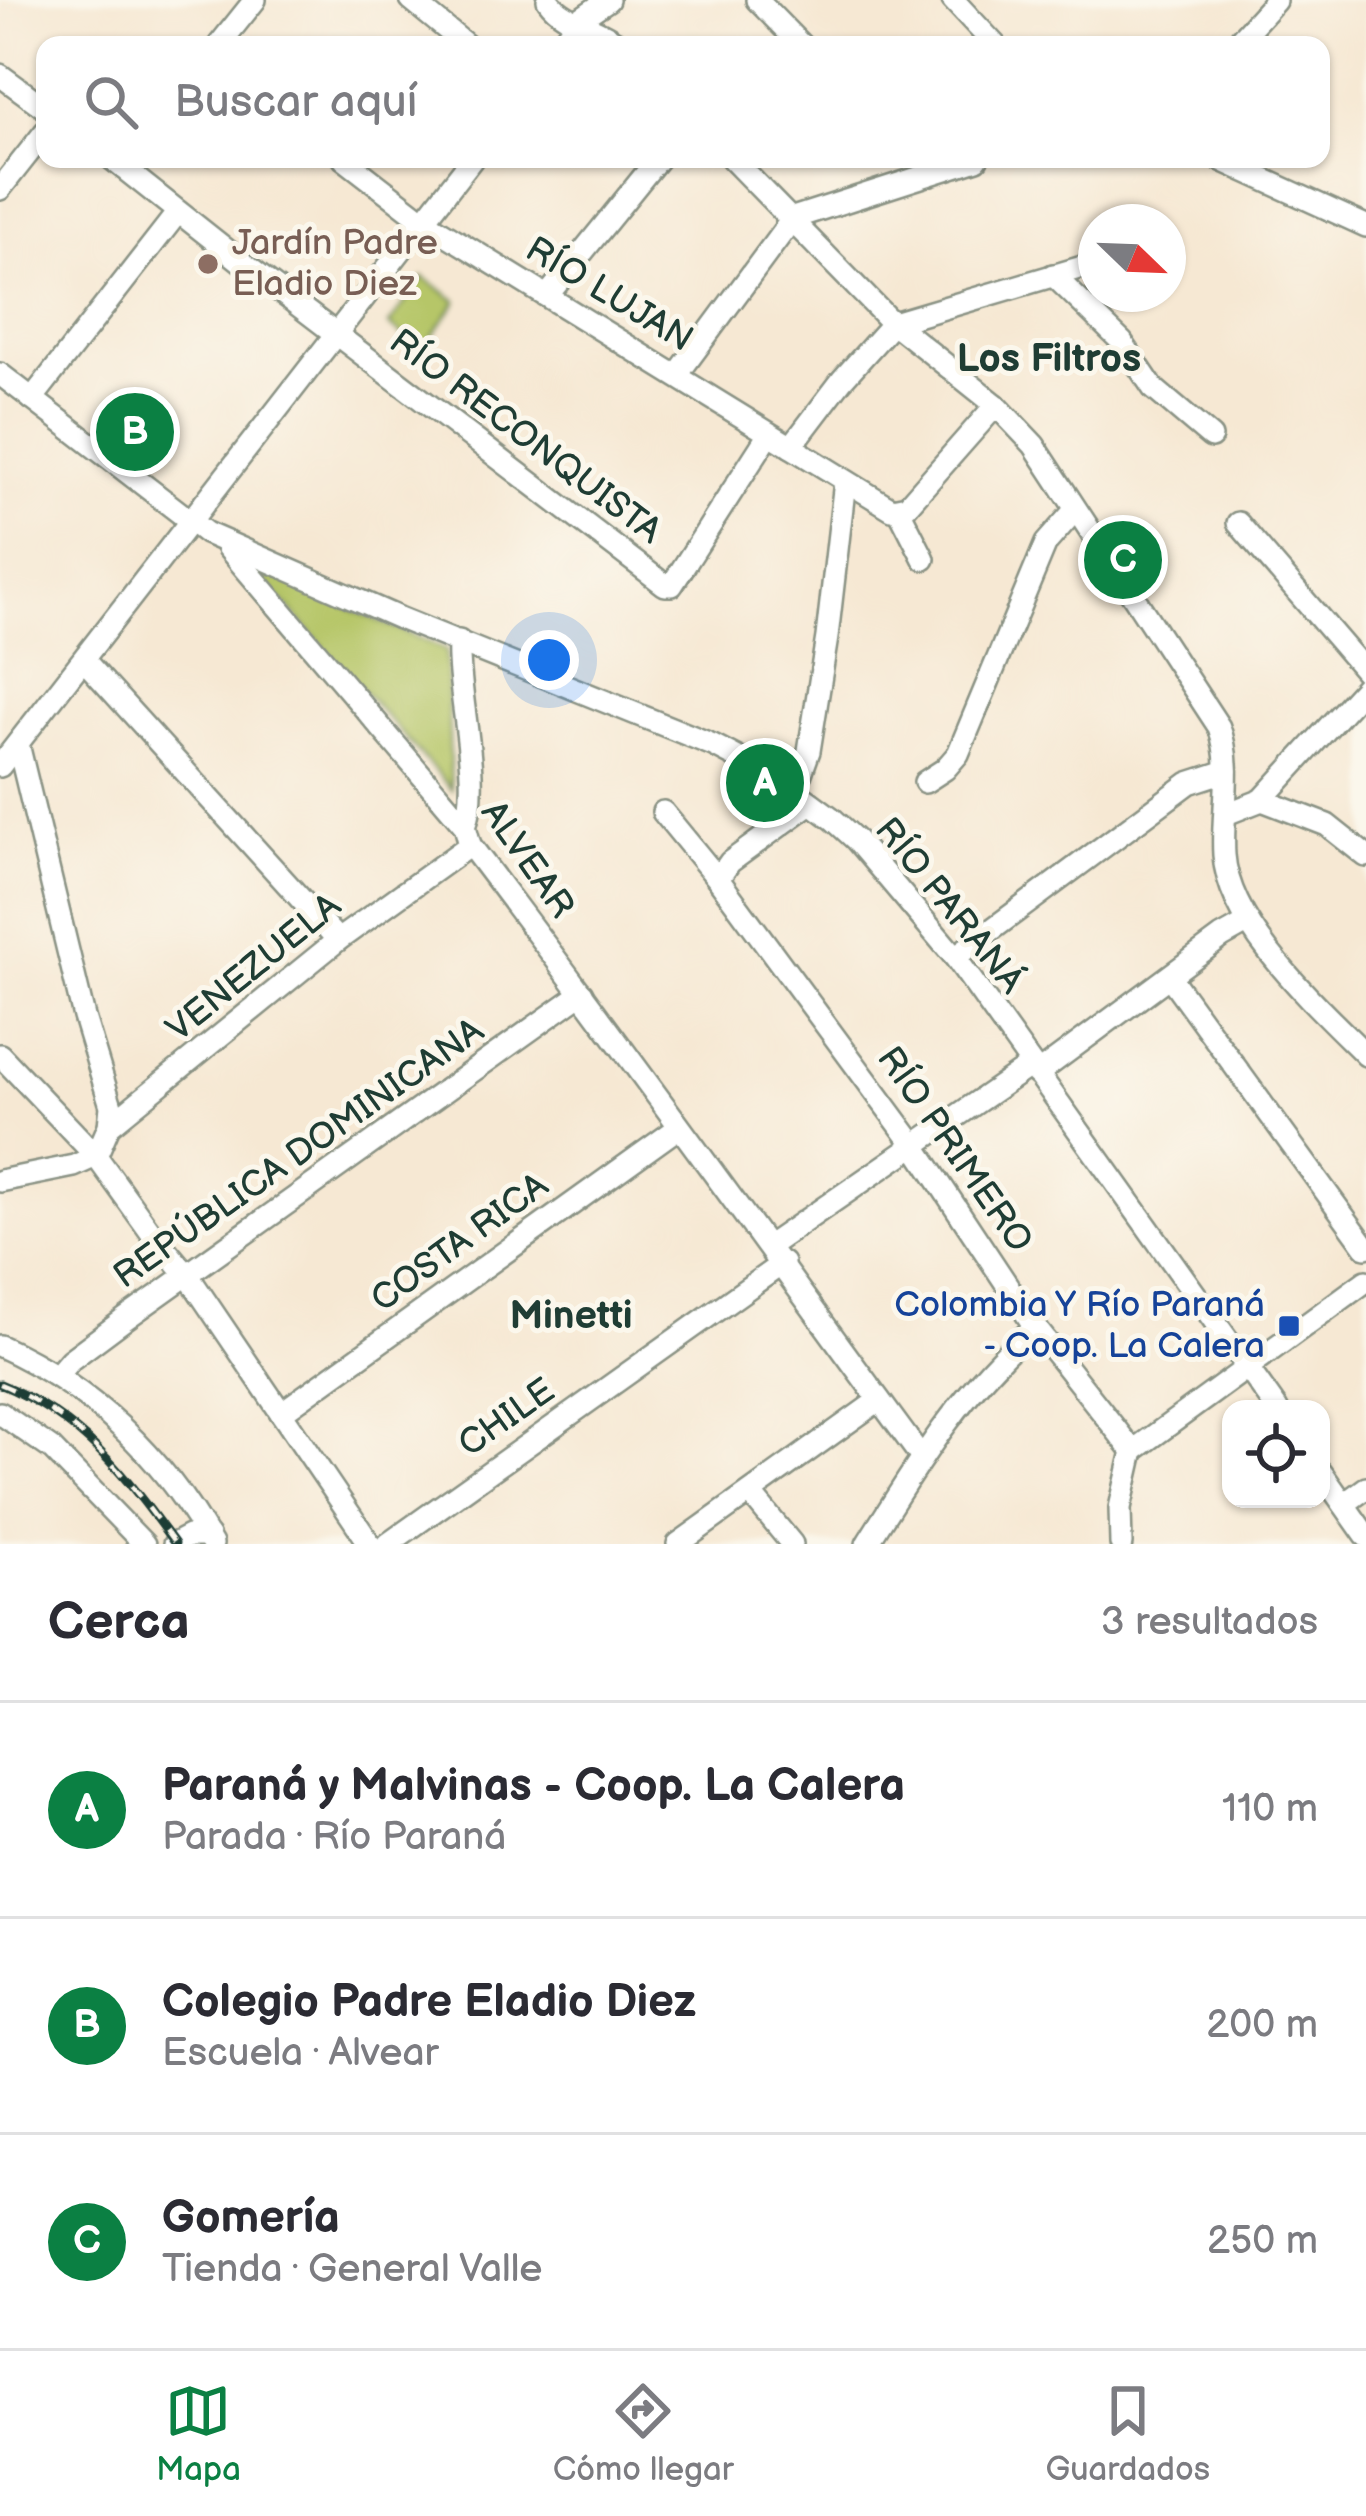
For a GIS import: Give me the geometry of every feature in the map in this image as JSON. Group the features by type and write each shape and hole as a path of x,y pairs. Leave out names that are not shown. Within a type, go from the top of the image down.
{"street":[{"path":"226,36 255,0"},
{"path":"412,0 455,36"},
{"path":"548,0 561,14 609,36"},
{"path":"566,36 577,21 608,0"},
{"path":"758,0 792,36"},
{"path":"953,0 987,36"},
{"path":"1243,36 1275,2"},
{"path":"0,75 36,101"},
{"path":"0,189 36,143"},
{"name":"RÍO RECONQUISTA","path":"129,168 178,212 665,585 672,585 769,434"},
{"name":"RÍO LUJAN","path":"356,168 423,220 895,510"},
{"path":"0,766 465,168"},
{"path":"547,296 651,168"},
{"path":"741,168 893,323 996,405 1034,445 1219,727 1225,742 1228,880 1247,923 1366,1055"},
{"path":"677,375 793,218 913,168"},
{"path":"1239,168 1366,226"},
{"path":"32,399 178,212"},
{"path":"791,447 893,323 1078,268"},
{"path":"1053,275 1122,343 1153,388 1210,436"},
{"name":"ALVEAR","path":"0,374 223,542 467,836 922,1458"},
{"path":"924,559 895,510 907,506 996,405"},
{"path":"718,879 730,862 803,796 845,481"},
{"path":"926,782 946,770 958,754 1046,543 1075,510"},
{"path":"1238,523 1366,672"},
{"name":"RÍO PARANÁ","path":"223,542 713,745 803,796 856,840 955,957 1271,1400"},
{"path":"458,641 471,801 467,836"},
{"path":"85,660 338,940"},
{"path":"1226,814 1262,800 1366,686"},
{"path":"18,744 84,1017 111,1106 110,1126"},
{"path":"955,957 1190,783 1226,771"},
{"path":"1262,800 1327,825 1366,856"},
{"name":"RÍO PRIMERO","path":"663,812 915,1146 1035,1327 1133,1451"},
{"name":"VENEZUELA","path":"96,1156 110,1126 467,836"},
{"name":"CHILE","path":"388,1544 915,1146 1247,923"},
{"path":"1170,977 1366,1246"},
{"name":"REPÚBLICA DOMINICANA","path":"58,1374 88,1346 582,993"},
{"path":"0,1055 96,1156 189,1276 370,1544"},
{"name":"COSTA RICA","path":"281,1413 678,1127"},
{"path":"0,1181 74,1166 96,1156"},
{"path":"1121,1544 1120,1508 1133,1451 1366,1281"},
{"path":"866,1544 973,1386 1035,1327"},
{"path":"0,1346 58,1374 157,1462 210,1540"},
{"path":"678,1544 879,1400"},
{"path":"0,1413 52,1450 144,1544"},
{"path":"1330,1485 1366,1536"},
{"path":"1343,1504 1366,1488"},
{"path":"750,1493 792,1544"},
{"path":"174,1544 189,1536 210,1540"}],"green space":[{"path":"423,277 457,301 423,349 389,325"},
{"path":"250,565 446,650 451,789"}],"railway":[{"path":"0,1384 55,1413 100,1451 175,1544"}],"place":[{"name":"Jardín Padre Eladio Diez","path":"208,264"},
{"name":"Colegio Padre Eladio Diez","path":"135,432"},
{"name":"Gomería","path":"1123,560"},
{"name":"Paraná y Malvinas - Coop. La Calera","path":"765,783"},
{"name":"Colombia Y Río Paraná - Coop. La Calera","path":"1289,1326"}],"district":[{"name":"Los Filtros","path":"1049,359"},
{"name":"Minetti","path":"571,1316"}]}
